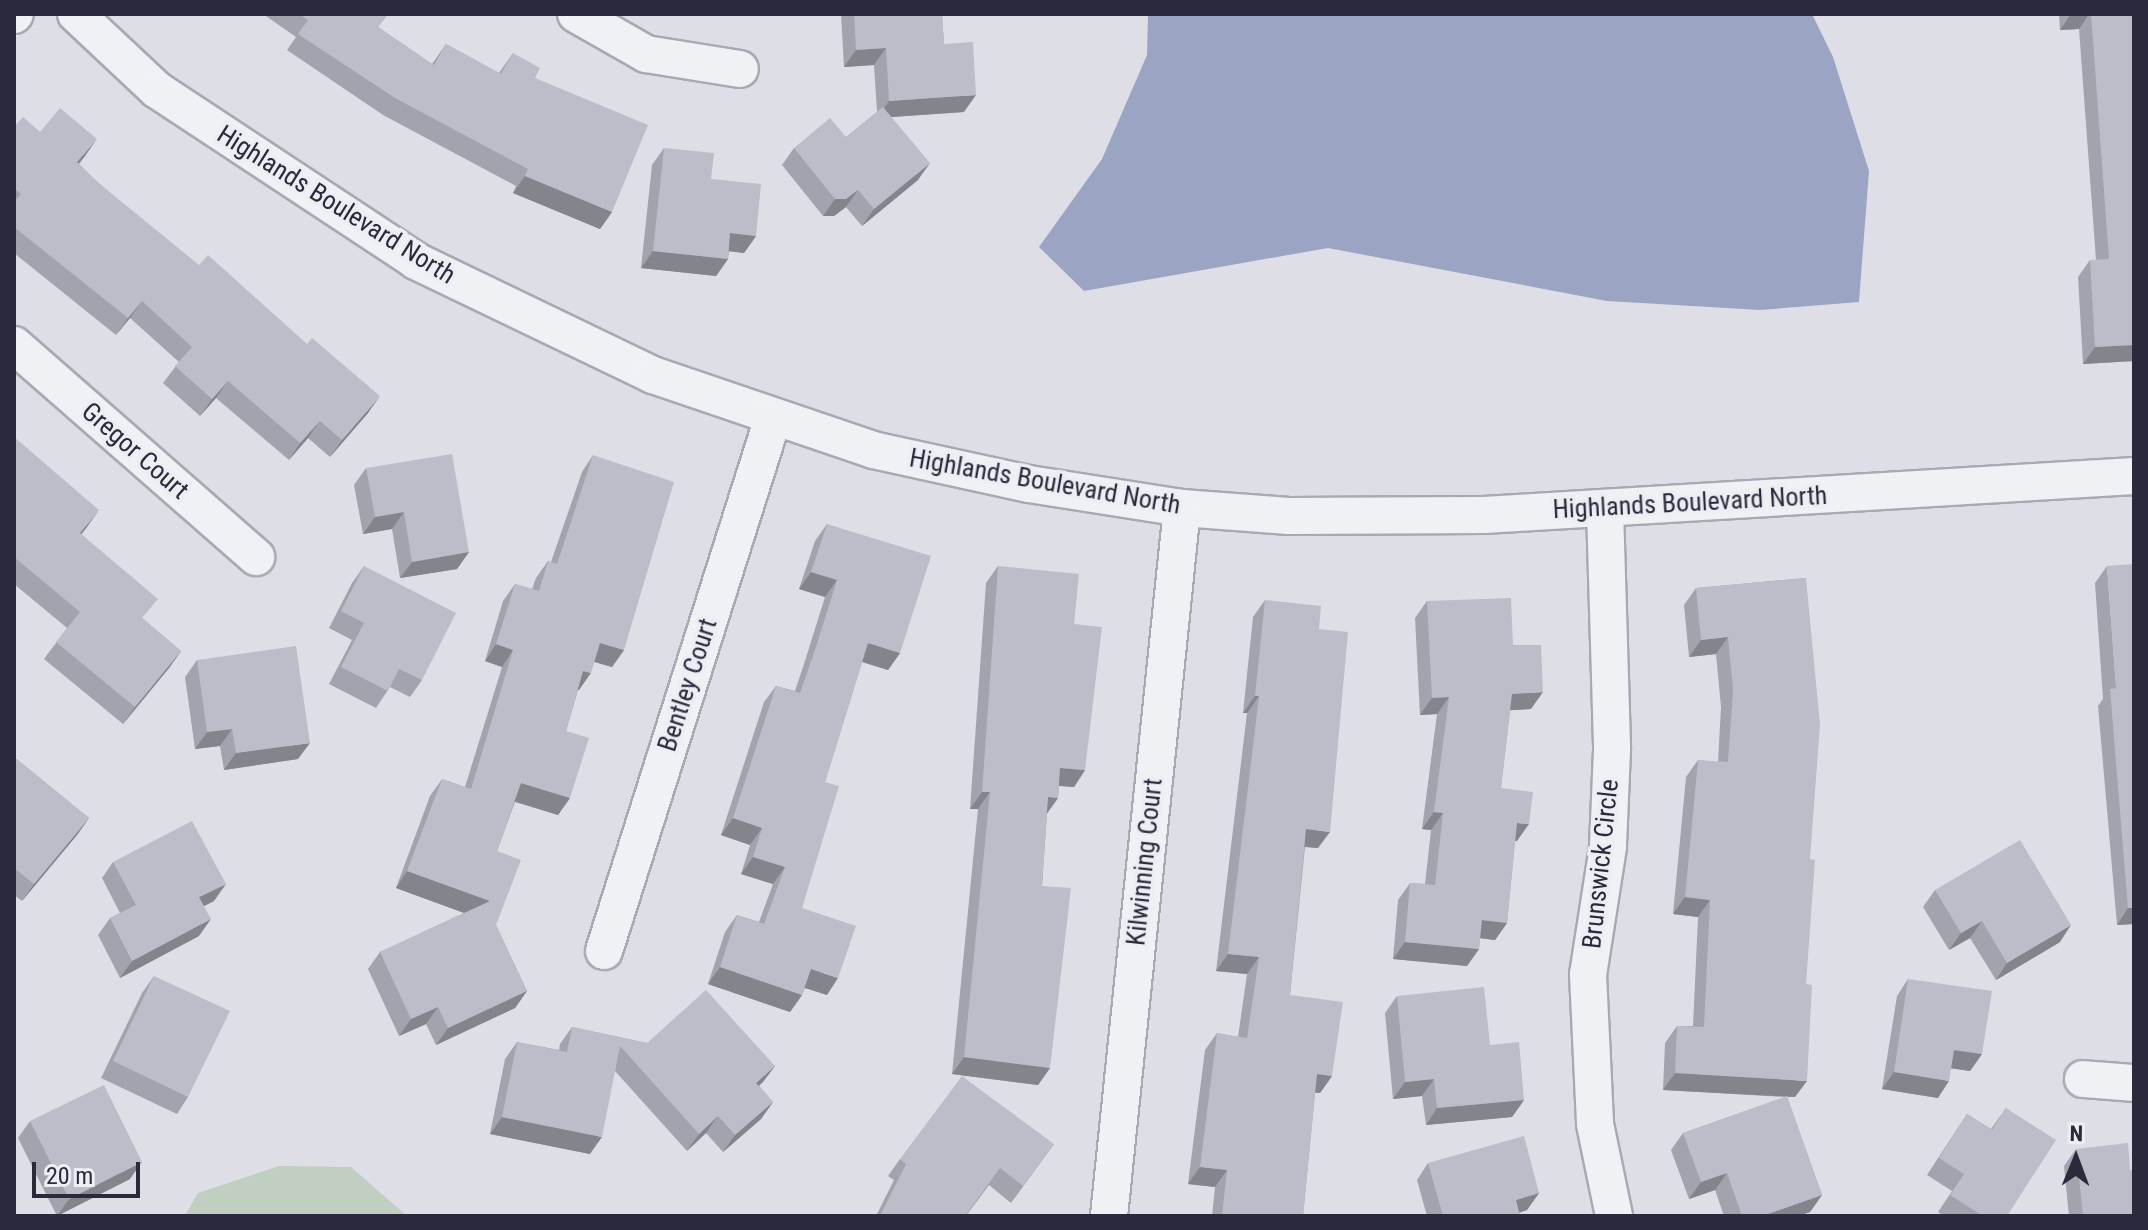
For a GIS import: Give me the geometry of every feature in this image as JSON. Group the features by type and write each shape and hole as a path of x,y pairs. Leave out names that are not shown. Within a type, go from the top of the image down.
{"street":[{"name":"Highlands Boulevard North","path":"76,14 157,90 416,261 653,375 873,450 982,474 1182,508 1402,518 1605,509 2134,476"},
{"path":"576,14 646,54 740,69"},
{"name":"Gregor Court","path":"14,345 256,557"},
{"name":"Bentley Court","path":"604,951 773,418"},
{"name":"Kilwinning Court","path":"1109,1216 1182,508"},
{"name":"Brunswick Circle","path":"1605,509 1612,750 1608,847 1588,974 1595,1124 1614,1216"},
{"path":"2083,1079 2134,1083"}],"green space":[{"path":"279,1166 351,1167 407,1216 185,1216 198,1193"}],"water":[{"path":"1148,14 1812,14 1833,57 1869,171 1859,302 1760,310 1607,301 1328,248 1084,291 1039,247 1102,159 1147,55"}],"building":[{"path":"299,14 388,14 378,27 434,65 446,44 501,74 513,53 540,68 535,78 648,125 612,212 525,176 528,169 395,98 298,34 308,20"},
{"path":"854,14 942,14 944,44 973,42 976,95 889,101 886,48 856,50"},
{"path":"2091,14 2134,14 2134,345 2095,347 2090,260 2109,259"},
{"path":"883,107 930,163 874,209 858,190 846,199 835,199 794,148 830,118 846,137"},
{"path":"60,108 97,139 77,162 95,180 199,265 208,255 307,344 312,338 380,396 342,440 320,421 300,443 228,381 212,399 175,366 192,347 142,301 128,318 14,227 14,202 21,194 14,188 14,127 23,117 40,132"},
{"path":"664,148 714,153 711,179 761,184 756,236 730,233 728,259 653,251"},
{"path":"14,437 99,510 80,533 158,599 142,618 181,651 135,707 56,642 80,612 14,557"},
{"path":"452,454 469,552 412,562 404,512 375,517 366,468"},
{"path":"593,455 674,482 624,650 600,643 591,673 583,671 566,731 589,738 570,798 521,783 497,851 521,860 496,925 527,991 448,1028 438,1007 411,1019 380,952 490,901 407,871 442,779 471,789 513,650 496,644 515,584 539,591 548,561 557,564"},
{"path":"827,524 931,556 900,653 868,643 825,782 839,786 802,908 856,926 838,978 811,969 802,995 720,967 737,915 764,924 785,867 753,857 762,828 733,818 776,686 800,693 816,647 837,580 811,572"},
{"path":"2134,564 2134,908 2128,908 2110,689 2116,688 2107,566"},
{"path":"364,566 456,613 422,680 399,669 388,691 341,667 364,623 341,611"},
{"path":"998,566 1079,574 1074,624 1102,627 1085,770 1060,768 1058,798 1048,797 1042,886 1071,888 1050,1068 964,1057 990,792 982,792"},
{"path":"1806,578 1820,725 1810,859 1815,860 1806,984 1812,985 1807,1081 1675,1073 1677,1026 1704,1027 1710,900 1685,897 1698,760 1728,762 1733,690 1728,637 1701,640 1696,588"},
{"path":"1511,598 1513,645 1541,645 1543,692 1512,694 1501,788 1533,792 1529,824 1517,823 1507,923 1482,920 1479,949 1405,942 1410,883 1435,885 1443,813 1434,812 1449,697 1432,698 1427,601"},
{"path":"1265,600 1321,606 1319,629 1348,632 1330,832 1306,829 1290,995 1343,1002 1332,1076 1317,1074 1303,1216 1222,1216 1227,1170 1200,1167 1217,1033 1247,1038 1259,957 1228,954 1259,696 1255,696"},
{"path":"296,646 310,743 236,753 232,729 207,732 197,660"},
{"path":"14,757 89,818 34,884 14,868"},
{"path":"192,821 226,884 199,897 211,919 132,961 110,918 136,905 113,862"},
{"path":"2020,840 2071,925 2007,963 1982,921 1961,933 1935,890"},
{"path":"154,976 230,1011 188,1097 113,1061"},
{"path":"1908,979 1992,991 1982,1054 1954,1050 1949,1081 1894,1072"},
{"path":"1484,987 1490,1045 1519,1042 1524,1100 1437,1108 1434,1079 1405,1082 1397,996"},
{"path":"706,990 775,1066 756,1083 773,1102 735,1135 718,1116 699,1134 620,1046 602,1137 502,1117 517,1042 567,1052 572,1027 647,1043"},
{"path":"962,1076 1054,1144 1023,1186 1000,1168 965,1216 880,1216 906,1164 900,1159"},
{"path":"104,1085 142,1162 69,1199 30,1121"},
{"path":"1787,1096 1822,1195 1762,1216 1742,1216 1727,1173 1701,1182 1683,1133"},
{"path":"2006,1108 2056,1140 2007,1216 1983,1216 1950,1195 1964,1174 1939,1158 1967,1114 1992,1130"},
{"path":"1524,1136 1539,1193 1516,1200 1520,1216 1443,1216 1428,1163"},
{"path":"2128,1143 2130,1170 2134,1170 2134,1216 2083,1216 2076,1149"}]}
